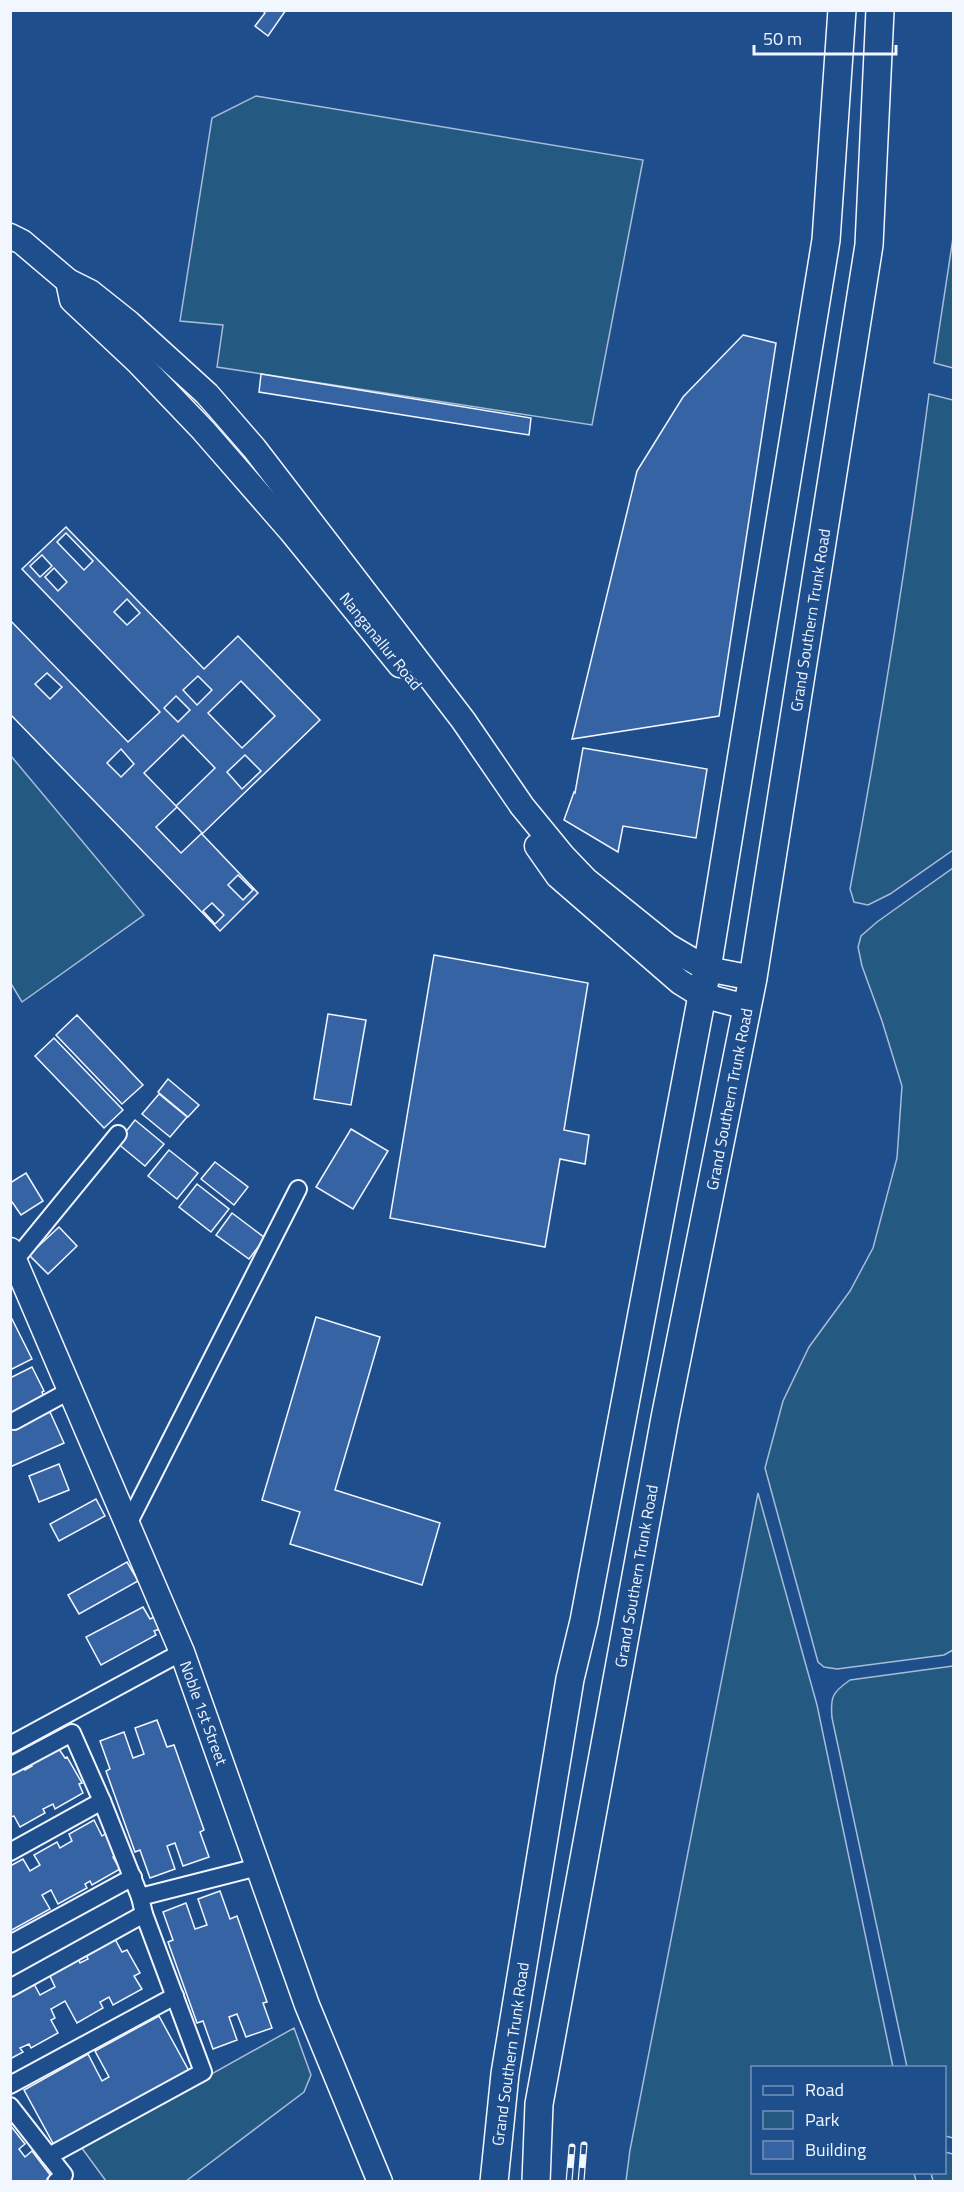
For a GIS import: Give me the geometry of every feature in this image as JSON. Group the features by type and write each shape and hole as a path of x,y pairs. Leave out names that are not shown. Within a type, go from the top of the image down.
{"main road":[{"name":"Grand Southern Trunk Road","path":"494,2181 501,2106 570,1679 584,1620 707,969 826,240 842,10"},
{"name":"Grand Southern Trunk Road","path":"536,2181 539,2104 665,1418 753,978 869,245 880,10"},
{"path":"501,2106 539,2104"}],"street":[{"path":"10,219 18,224 14,241"},
{"name":"Nanganallur Road","path":"14,241 68,281 90,292 129,323 207,394 254,448 441,704 563,856 586,880 668,946 707,969 753,978"},
{"name":"Nanganallur Road","path":"441,704 460,737 558,876 680,982 701,995 747,1007"},
{"path":"13,1255 118,1134"},
{"path":"127,1526 298,1189"},
{"name":"Noble 1st Street","path":"13,1255 182,1652 307,2005 380,2181"},
{"path":"14,1421 71,1390"},
{"path":"10,1745 182,1652"},
{"path":"10,1766 72,1733 133,1877 203,2072 49,2156"},
{"path":"10,1852 102,1801"},
{"path":"10,1988 142,1906 258,1867"},
{"path":"10,1944 133,1877"},
{"path":"10,2085 175,1996"},
{"path":"10,2106 64,2175 56,2181"}],"green space":[{"path":"256,96 643,160 592,425 217,367 223,325 180,321 212,118"},
{"path":"953,238 954,368 934,363"},
{"path":"929,394 953,400 953,850 890,894 868,905 854,902 850,889 893,642"},
{"path":"11,756 144,915 22,1002 10,982"},
{"path":"953,868 953,1650 944,1655 837,1669 824,1667 818,1662 765,1468 783,1401 809,1347 850,1291 873,1248 897,1158 902,1086 862,966 858,947 861,936"},
{"path":"758,1493 817,1705 893,2066 751,2066 751,2174 914,2174 916,2181 626,2181 630,2150"},
{"path":"954,1666 953,2138 946,2136 946,2066 907,2066 832,1718 832,1699 850,1680"},
{"path":"294,2028 311,2075 304,2092 186,2181 106,2181 81,2147"},
{"path":"946,2152 953,2154 953,2181 933,2181 931,2174 946,2174"}],"building":[{"path":"262,10 286,10 268,36 255,26 265,13"},
{"path":"743,335 776,343 719,716 572,739 637,471 683,397"},
{"path":"261,374 531,418 529,435 259,392"},
{"path":"66,527 204,669 238,636 320,720 202,834 258,893 220,931 10,714 10,620 128,742 160,712 22,569","holes":["66,533 93,561 84,570 57,542","42,555 52,566 40,577 30,566","54,568 67,582 58,591 45,577","127,599 140,613 127,625 114,612","47,673 62,687 50,699 35,684","198,676 212,690 197,705 183,690","241,681 275,716 242,748 208,713","176,696 190,710 178,722 164,708","183,735 215,768 176,806 144,773","121,749 134,764 121,777 107,763","245,755 261,771 242,789 227,772","177,807 202,833 181,853 156,827","238,875 253,890 243,900 228,885","212,903 224,915 215,924 203,911"]},
{"path":"583,748 707,769 696,838 623,826 618,852 564,820 575,793"},
{"path":"434,955 588,983 564,1130 589,1135 585,1164 560,1159 545,1247 390,1218"},
{"path":"328,1014 366,1020 351,1105 314,1099"},
{"path":"77,1015 143,1085 122,1104 56,1035"},
{"path":"54,1038 123,1110 104,1128 35,1056"},
{"path":"168,1079 199,1105 188,1117 158,1092"},
{"path":"159,1094 187,1117 170,1137 142,1114"},
{"path":"135,1120 164,1144 145,1166 117,1143"},
{"path":"351,1129 388,1151 353,1209 316,1187"},
{"path":"169,1150 198,1173 177,1199 148,1176"},
{"path":"215,1162 248,1187 234,1205 201,1179"},
{"path":"26,1173 43,1201 21,1215 10,1199 10,1183"},
{"path":"197,1184 229,1209 211,1232 179,1207"},
{"path":"232,1213 265,1238 249,1259 216,1235"},
{"path":"59,1227 77,1246 48,1274 29,1255"},
{"path":"10,1317 32,1359 10,1370"},
{"path":"316,1317 380,1337 335,1490 440,1523 422,1585 290,1544 300,1512 262,1500"},
{"path":"32,1367 44,1391 42,1392 45,1400 14,1416 10,1409 10,1378"},
{"path":"50,1412 64,1443 10,1467 10,1429"},
{"path":"59,1464 69,1490 39,1502 29,1476"},
{"path":"96,1499 105,1516 59,1541 50,1524"},
{"path":"127,1562 138,1581 79,1614 68,1595"},
{"path":"143,1607 150,1619 154,1617 160,1629 154,1631 156,1635 101,1665 86,1637"},
{"path":"157,1720 167,1747 174,1745 204,1830 200,1832 209,1857 183,1866 175,1843 167,1846 175,1869 150,1878 140,1850 135,1852 106,1771 110,1769 100,1741 124,1732 133,1758 144,1754 135,1728"},
{"path":"57,1746 65,1758 67,1757 82,1783 79,1784 83,1793 55,1809 53,1804 43,1809 45,1813 20,1827 14,1816 10,1817 10,1771 22,1764 25,1770 32,1766 29,1762"},
{"path":"94,1820 102,1836 105,1834 117,1855 113,1857 120,1869 92,1885 90,1881 85,1884 87,1888 58,1904 51,1890 42,1895 50,1909 10,1931 10,1866 23,1859 30,1871 40,1865 34,1855 57,1842 60,1848 72,1841 69,1834"},
{"path":"220,1891 230,1919 237,1916 267,2002 263,2003 272,2028 246,2037 237,2014 229,2017 237,2040 213,2049 203,2021 197,2023 168,1942 173,1940 163,1912 186,1903 195,1929 207,1925 198,1899"},
{"path":"115,1939 122,1952 127,1950 140,1973 134,1976 142,1989 113,2005 109,1997 100,2002 103,2008 77,2023 65,2001 51,2009 55,2018 51,2020 58,2033 31,2048 29,2044 20,2048 23,2052 10,2059 10,1997 34,1984 40,1995 55,1987 49,1974 78,1958 80,1963 88,1959 86,1955"},
{"path":"159,2016 189,2071 54,2145 24,2090 88,2054 102,2081 109,2077 95,2051"},
{"path":"10,2125 25,2144 19,2149 25,2157 32,2151 51,2176 45,2182 10,2182"}],"railway":[{"path":"581,2182 584,2145"},
{"path":"569,2182 572,2147"}]}
